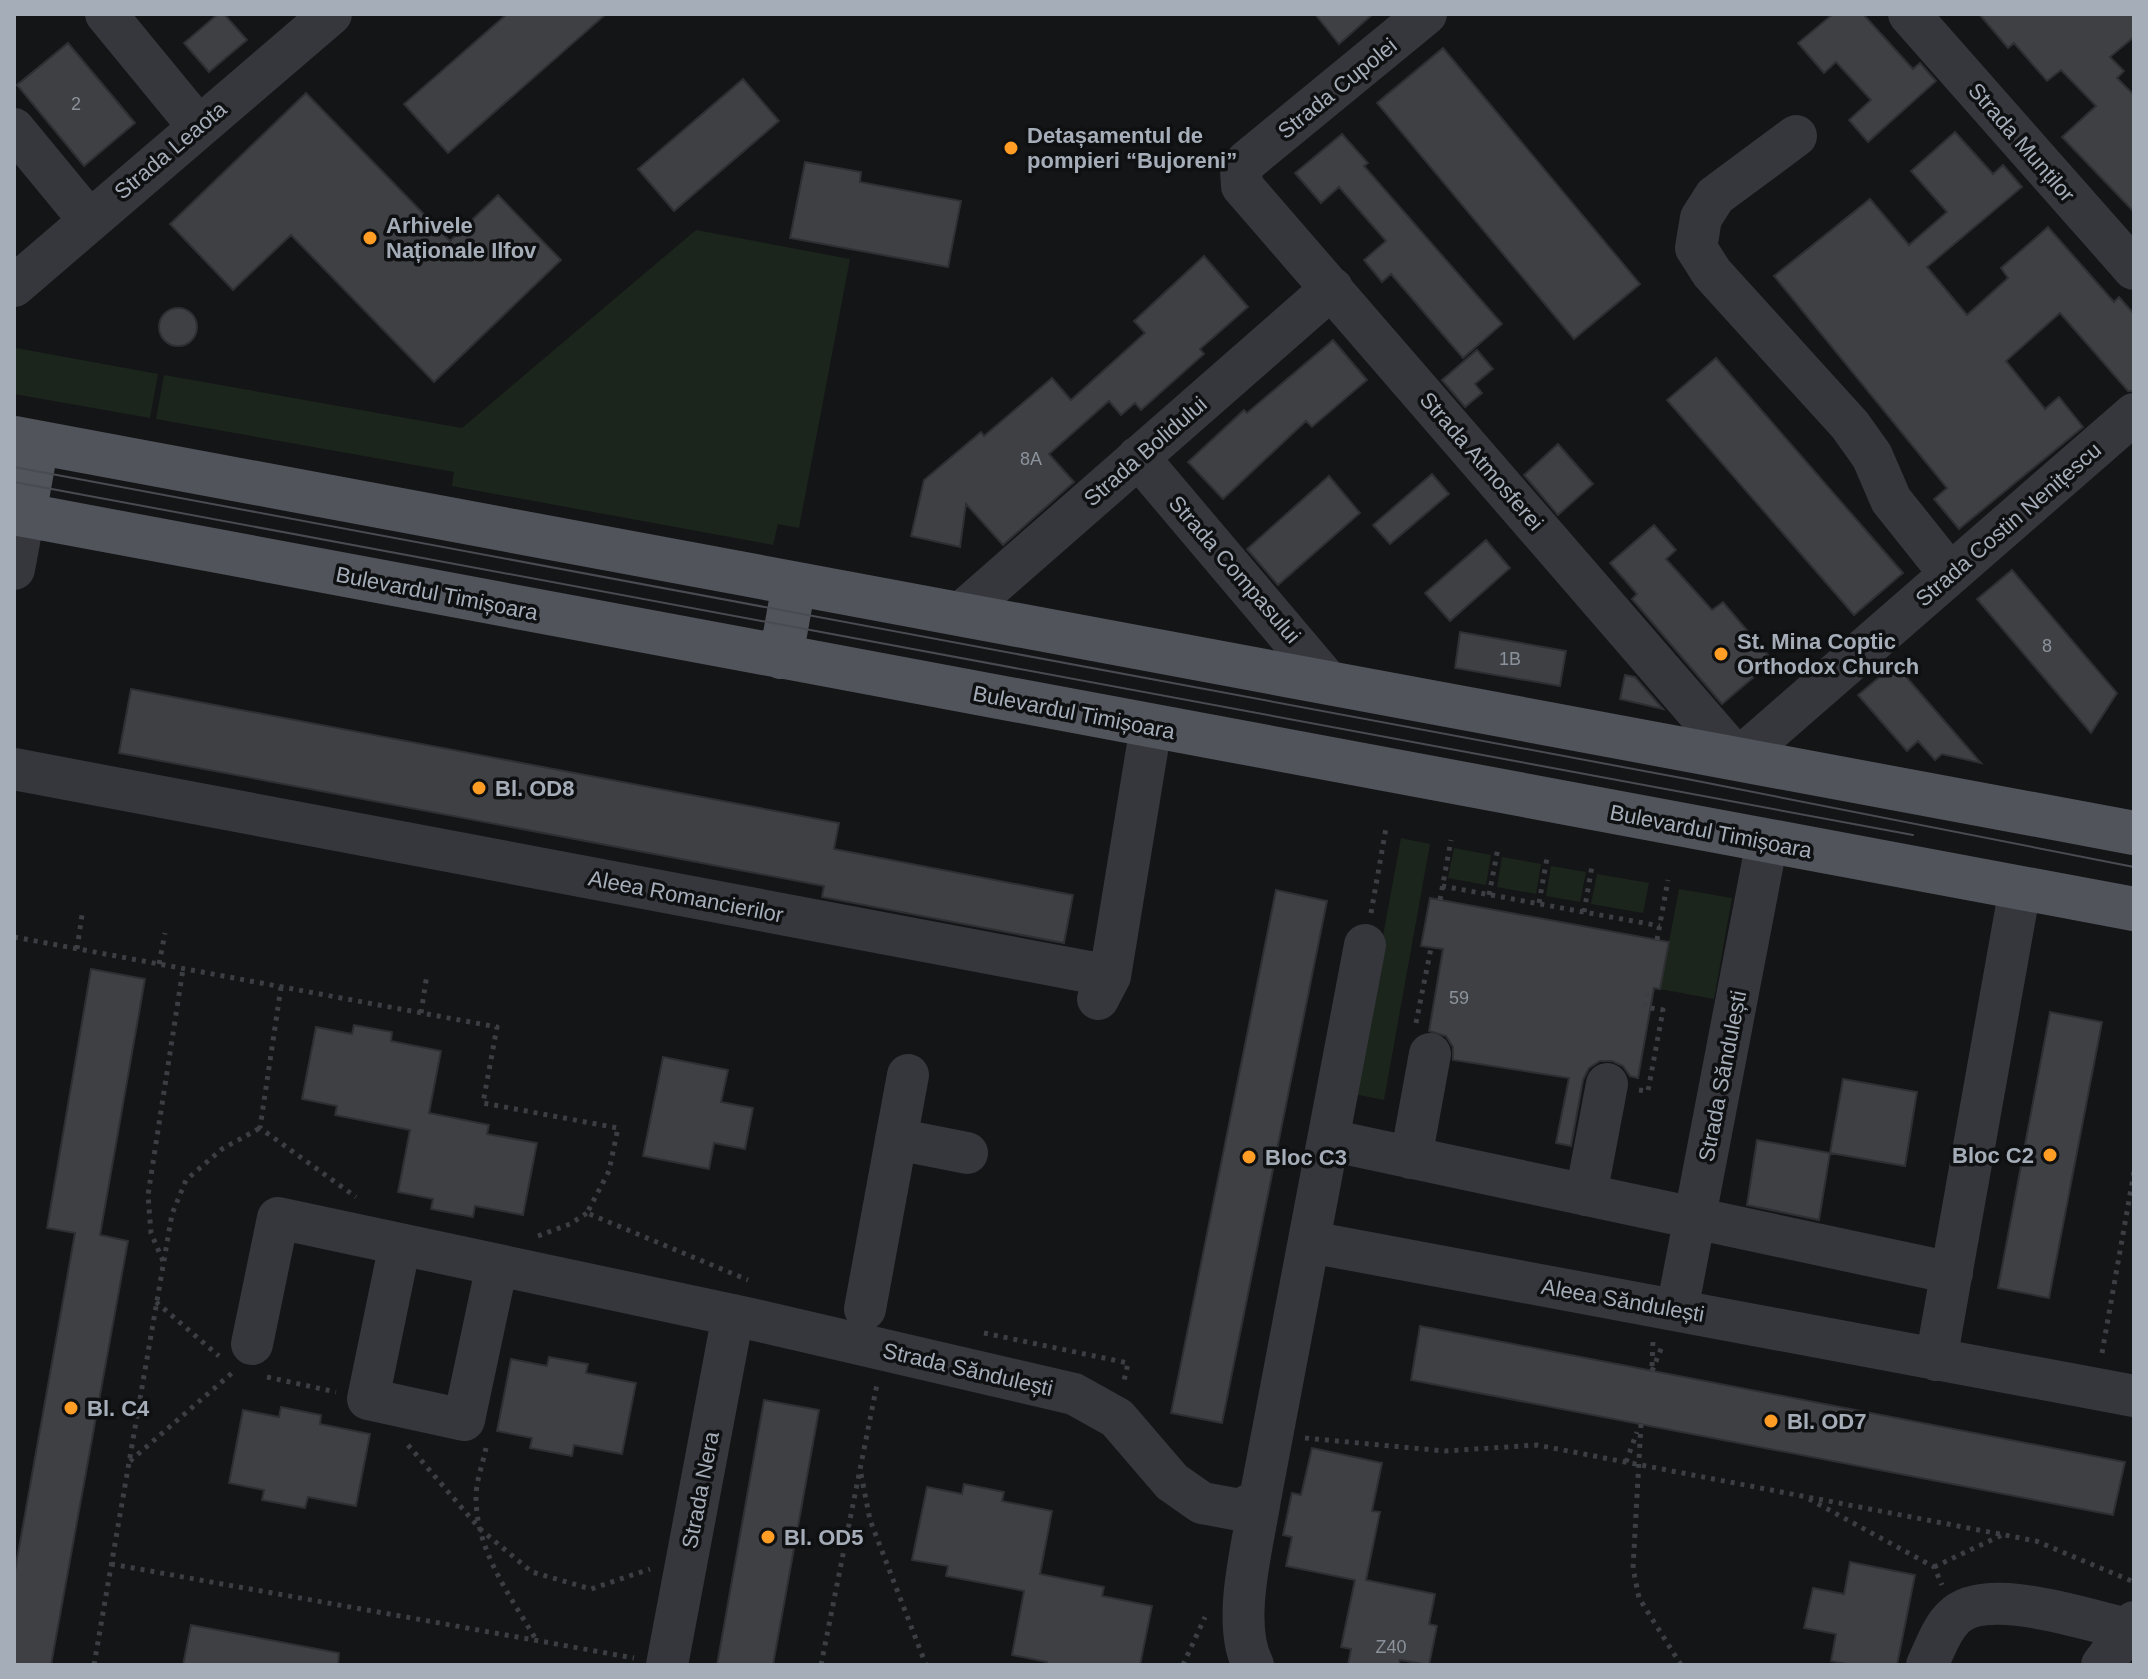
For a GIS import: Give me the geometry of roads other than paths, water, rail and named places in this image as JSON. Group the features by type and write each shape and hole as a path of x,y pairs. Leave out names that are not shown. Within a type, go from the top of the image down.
{"main road":[{"path":"19,514 25,440 2134,833"},
{"name":"Bulevardul Timișoara","path":"19,514 2134,909"},
{"path":"781,657 794,584"}],"street":[{"path":"106,14 198,126"},
{"name":"Strada Cupolei","path":"1247,161 1426,14"},
{"name":"Strada Munților","path":"1909,14 2134,269"},
{"name":"Strada Leaota","path":"14,286 198,126 305,23"},
{"path":"14,129 89,220"},
{"path":"1796,136 1715,196 1701,218 1696,248 1712,273 1850,425 1872,456 1891,500 1950,574"},
{"name":"Strada Atmosferei","path":"1247,161 1241,170 1242,186 1738,759"},
{"name":"Strada Bolidului","path":"960,614 1332,288"},
{"name":"Strada Costin Nenițescu","path":"1738,759 2134,414"},
{"name":"Strada Compasului","path":"1138,457 1329,683"},
{"path":"14,569 19,514"},
{"name":"Aleea Romancierilor","path":"14,769 1103,989 1151,726"},
{"name":"Strada Săndulești","path":"1677,1310 1767,841"},
{"path":"1936,1360 2020,888"},
{"path":"1253,1665 1247,1653 1244,1602 1260,1499 1365,945"},
{"path":"1411,1158 1430,1054"},
{"path":"865,1309 908,1075"},
{"path":"1586,1195 1607,1084"},
{"path":"896,1139 967,1153"},
{"path":"1329,1140 1952,1273"},
{"name":"Strada Săndulești","path":"258,1360 278,1218 733,1315 1074,1394 1117,1418 1172,1482 1202,1503 1240,1510 1260,1499"},
{"name":"Aleea Săndulești","path":"1310,1242 2115,1393"},
{"path":"400,1244 368,1399 464,1420 497,1265"},
{"name":"Strada Nera","path":"667,1665 733,1315"},
{"path":"1927,1665 1955,1615 1975,1604 2001,1602 2130,1626 2102,1665"}],"tram line":[{"path":"14,467 1687,779 2134,867"},
{"path":"14,482 1913,835"}],"place":[{"name":"Detașamentul de pompieri “Bujoreni”","path":"1011,148"},
{"name":"Arhivele Naționale Ilfov","path":"370,238"},
{"name":"St. Mina Coptic Orthodox Church","path":"1721,654"},
{"name":"Bl. OD8","path":"479,788"},
{"name":"Bloc C2","path":"2050,1155"},
{"name":"Bloc C3","path":"1249,1157"},
{"name":"Bl. C4","path":"71,1408"},
{"name":"Bl. OD7","path":"1771,1421"},
{"name":"Bl. OD5","path":"768,1537"}]}
